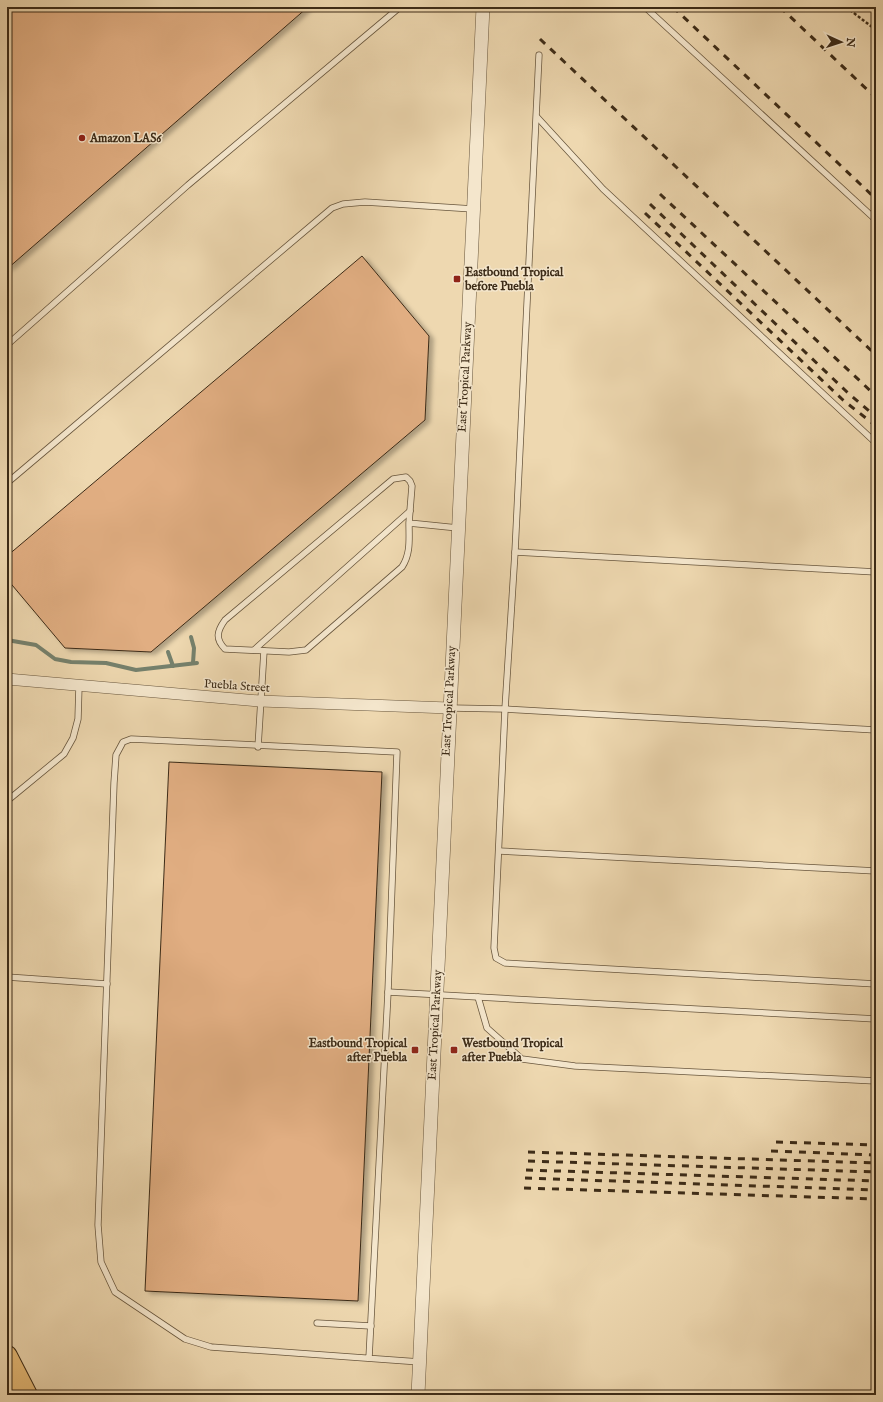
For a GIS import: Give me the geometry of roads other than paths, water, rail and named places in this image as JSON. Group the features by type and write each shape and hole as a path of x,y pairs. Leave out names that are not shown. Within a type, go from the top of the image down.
{"highway":[{"path":"7,1356 27,1395"},
{"path":"7,1388 10,1395"}],"street":[{"name":"East Tropical Parkway","path":"418,1395 483,7"},
{"name":"Puebla Street","path":"7,679 260,701 449,708"}],"lane":[{"path":"7,345 188,185 400,7"},
{"path":"645,7 876,220"},
{"path":"539,55 515,552 498,851 494,948 496,958 504,963 876,984"},
{"path":"537,117 604,189 876,443"},
{"path":"7,483 332,208 343,204 366,202 473,209"},
{"path":"406,477 412,486 409,523 409,551 402,567 306,650 298,652 225,648 220,643 217,635 225,620 393,479 406,477"},
{"path":"254,650 410,511"},
{"path":"409,523 458,528"},
{"path":"515,552 876,572"},
{"path":"258,747 264,651"},
{"path":"7,801 64,754 73,738 78,719 79,686"},
{"path":"449,708 505,709 876,730"},
{"path":"369,1358 388,992 397,752 258,747 131,739 123,742 116,755 114,783 98,1225 101,1262 115,1292 185,1339 211,1347 420,1362"},
{"path":"498,851 876,871"},
{"path":"7,978 107,984"},
{"path":"388,992 876,1018"},
{"path":"478,997 488,1028 522,1059 575,1066 876,1081"},
{"path":"317,1323 371,1326"}],"waterway":[{"path":"191,637 194,648 193,663"},
{"path":"7,640 36,645 55,659 71,662 106,663 136,670 197,663"},
{"path":"168,652 173,666"}],"railway":[{"path":"673,7 876,199"},
{"path":"780,7 876,98"},
{"path":"540,39 876,355"},
{"path":"660,194 876,396"},
{"path":"650,204 847,392 876,417"},
{"path":"645,213 843,400 876,426"},
{"path":"776,1142 876,1145"},
{"path":"771,1151 876,1155"},
{"path":"528,1152 876,1163"},
{"path":"528,1161 876,1172"},
{"path":"526,1170 876,1181"},
{"path":"525,1178 876,1190"},
{"path":"524,1188 876,1199"}],"place":[{"name":"Amazon LAS6","path":"82,138"},
{"name":"Eastbound Tropical before Puebla","path":"457,279"},
{"name":"Eastbound Tropical after Puebla","path":"415,1050"},
{"name":"Westbound Tropical after Puebla","path":"454,1050"}]}
